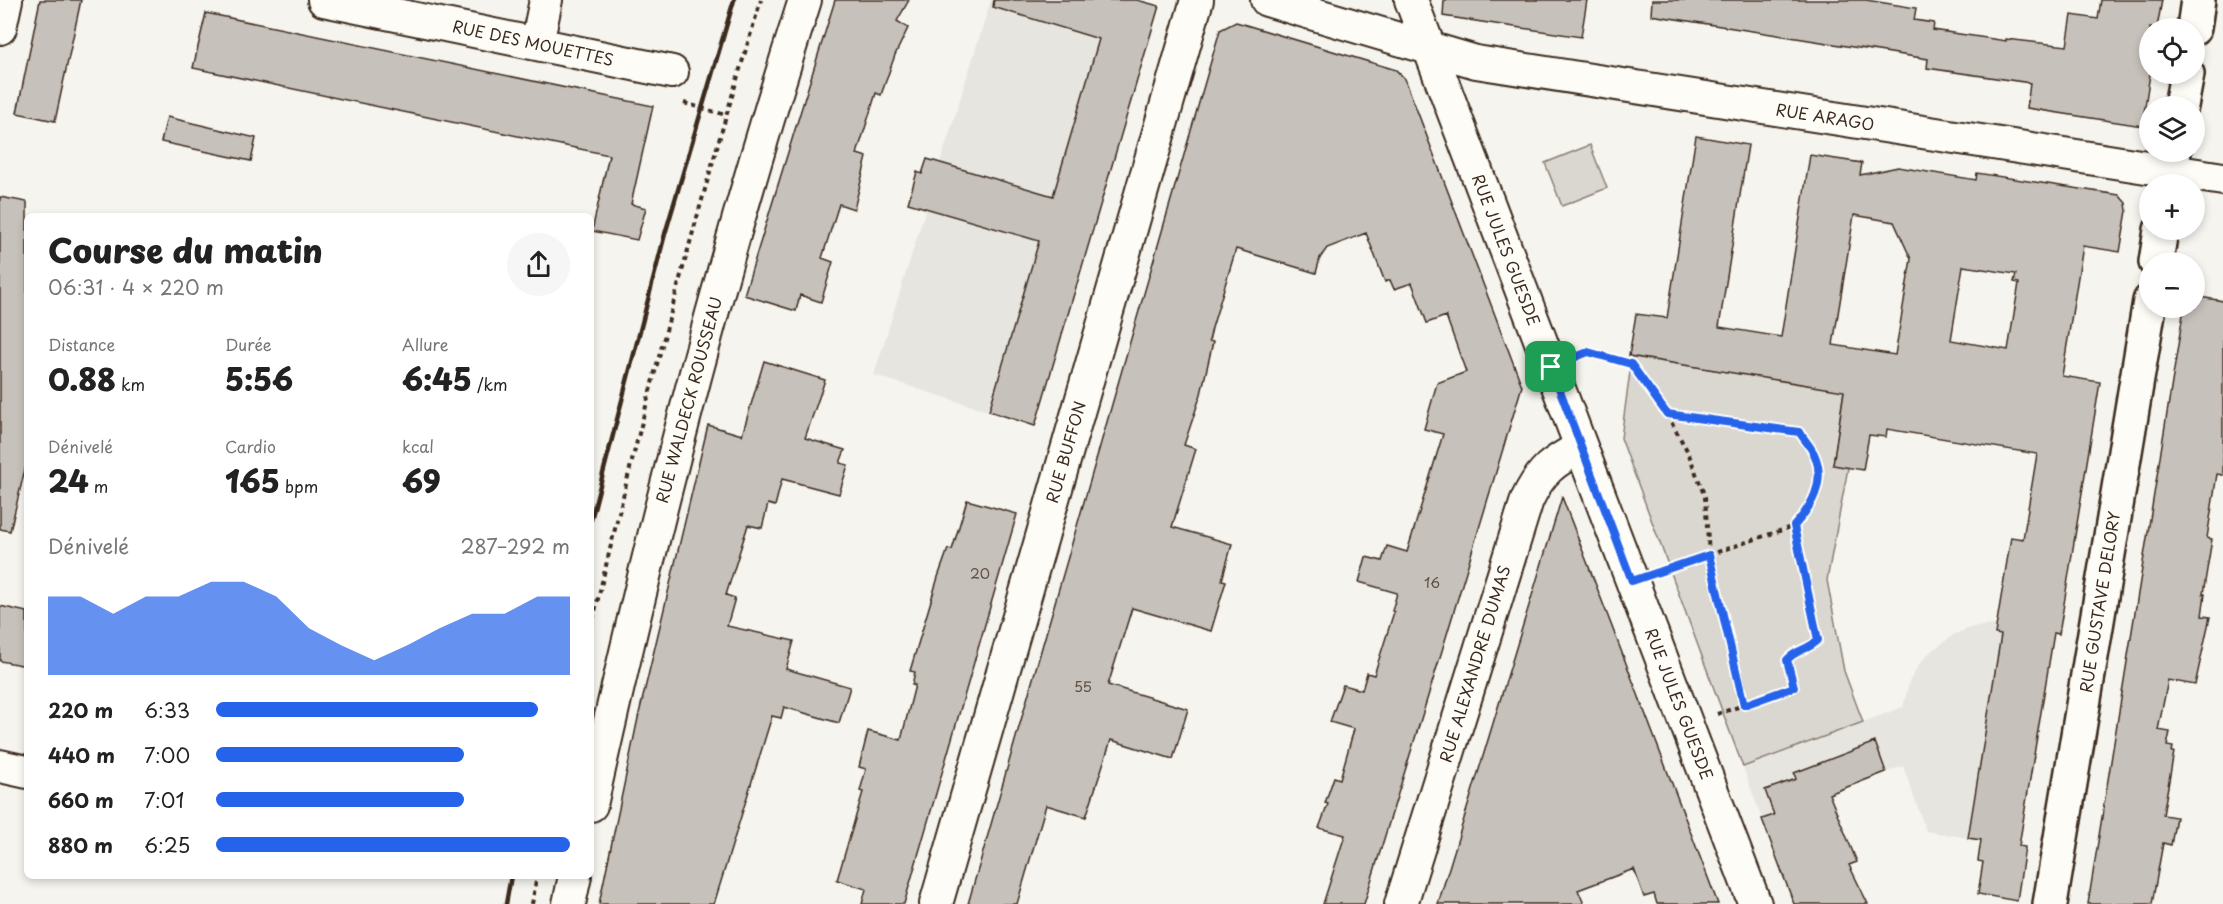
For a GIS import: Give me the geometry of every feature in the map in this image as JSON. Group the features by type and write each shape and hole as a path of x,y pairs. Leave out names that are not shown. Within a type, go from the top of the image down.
{"street":[{"path":"0,28 6,0"},
{"name":"RUE DES MOUETTES","path":"324,0 672,72"},
{"path":"537,44 546,0"},
{"name":"RUE WALDECK ROUSSEAU","path":"594,792 689,397 747,189 806,0"},
{"name":"RUE BUFFON","path":"936,904 1197,0"},
{"name":"RUE ARAGO","path":"1267,0 1476,62 2171,169 2223,179"},
{"name":"RUE JULES GUESDE","path":"1411,0 1755,904"},
{"path":"2195,18 2198,0"},
{"name":"RUE GUSTAVE DELORY","path":"2050,904 2147,318"},
{"name":"RUE ALEXANDRE DUMAS","path":"1401,904 1527,500 1546,468 1581,447"},
{"path":"0,766 24,771"},
{"path":"569,904 574,879"}],"path":[{"path":"594,616 673,304 761,0"},
{"path":"1551,367 1588,352 1631,364 1667,414 1688,452 1705,497 1709,555 1744,705 1794,687 1787,660 1794,652 1812,647 1818,640 1794,526"},
{"path":"1632,581 1794,526 1808,510 1820,481 1815,456 1799,432 1667,414"},
{"path":"532,904 536,879"}],"shaded area":[{"path":"991,0 1137,0 1035,426 874,375"},
{"path":"1590,145 1607,188 1562,206 1545,163"},
{"path":"1632,357 1844,390 1833,465 1848,468 1827,580 1844,671 1863,722 1743,767 1621,438"},
{"path":"2034,472 2084,479 2059,634 2054,634 2019,846 1926,831 1903,766 1762,819 1743,767 1903,707 1910,680 1929,653 1955,634 1973,627 1997,625 2011,537 2023,539"}],"building":[{"path":"40,0 81,0 55,121 17,113"},
{"path":"835,0 909,0 897,21 908,28 895,55 881,95 876,93 857,154 867,157 854,209 839,204 822,258 833,262 821,302 800,295 796,311 744,295"},
{"path":"994,0 1137,0 1159,6 1035,426 989,411 1039,241 908,203 917,172 922,174 927,159 1053,196 1099,39 993,7"},
{"path":"1444,0 1587,0 1581,37 1443,16"},
{"path":"1652,0 1866,0 1916,8 1914,20 1934,23 1933,30 2006,41 2006,39 2067,46 2072,15 2098,19 2101,0 2162,0 2159,18 2139,18 2139,84 2148,84 2147,96 2139,96 2139,126 2027,108 2030,83 1927,68 1928,59 1651,15"},
{"path":"206,13 653,106 631,204 646,208 637,240 594,231 609,155 193,68"},
{"path":"1236,22 1396,70 1405,79 1522,386 1441,654 1364,904 1323,904 1345,835 1319,828 1328,804 1325,803 1334,777 1340,779 1354,729 1330,722 1343,685 1362,690 1367,673 1374,675 1394,612 1392,611 1397,593 1359,582 1366,557 1382,561 1387,546 1407,552 1443,434 1424,429 1437,383 1466,372 1446,316 1427,323 1412,283 1394,289 1390,280 1385,282 1366,233 1327,248 1320,258 1316,273 1236,249 1212,328 1209,341 1213,342 1201,394 1184,445 1196,449 1172,527 1232,544 1222,580 1226,581 1211,631 1132,608 1108,685 1188,709 1173,759 1111,740 1086,817 1046,805 1017,904 968,904 1220,30"},
{"path":"167,117 256,138 251,161 161,142"},
{"path":"1696,136 1748,145 1719,327 1781,337 1810,155 1862,163 1860,175 1898,167 1976,180 1977,173 2119,195 2126,203 2127,211 2120,252 2083,246 2062,376 2100,382 2059,634 2054,633 2019,846 2025,847 2017,901 1978,894 1983,862 1978,861 1981,840 1968,838 2001,635 1995,634 2011,537 2023,539 2037,454 1887,429 1886,437 1869,435 1863,470 1833,465 1844,391 1629,356 1636,314 1667,318","holes":["1854,215 1894,222 1911,259 1895,355 1833,345","1963,266 2016,274 2014,282 2019,283 2008,350 1951,340"]},
{"path":"0,197 27,202 27,213 24,213 24,473 10,531 0,529"},
{"path":"2205,298 2223,301 2223,475 2217,474 2207,538 2212,539 2203,594 2205,594 2202,616 2210,617 2195,685 2168,680 2158,730 2170,732 2167,746 2173,747 2172,752 2174,752 2163,815 2176,817 2171,845 2163,843 2152,904 2088,904 2182,318 2205,318"},
{"path":"764,361 825,380 805,438 845,450 840,463 848,465 839,494 782,479 775,506 768,504 762,528 748,525 726,595 735,598 727,626 794,641 786,669 850,687 839,723 784,707 781,718 772,716 714,904 599,904 638,718 708,425 742,435"},
{"path":"1562,497 1718,904 1657,904 1654,894 1644,897 1634,869 1578,890 1584,904 1438,904"},
{"path":"967,500 1017,514 904,904 862,904 866,889 837,880 863,792 860,791 866,769 859,767 868,731 901,740 915,685 912,685 915,672 910,671 938,577 948,549 952,550"},
{"path":"0,606 24,611 24,665 0,661"},
{"path":"1875,742 1886,772 1829,794 1857,862 1849,865 1868,904 1794,904 1762,819 1774,815 1765,790 1796,779 1794,773"}],"railway":[{"path":"594,508 665,234 734,0"},
{"path":"506,904 510,879"}],"route":[{"path":"1588,352 1631,364 1667,414 1799,432 1815,456 1820,481 1808,510 1794,526 1818,640 1812,647 1794,652 1787,660 1794,687 1744,705 1709,555 1632,581 1551,367 1588,352"}]}
